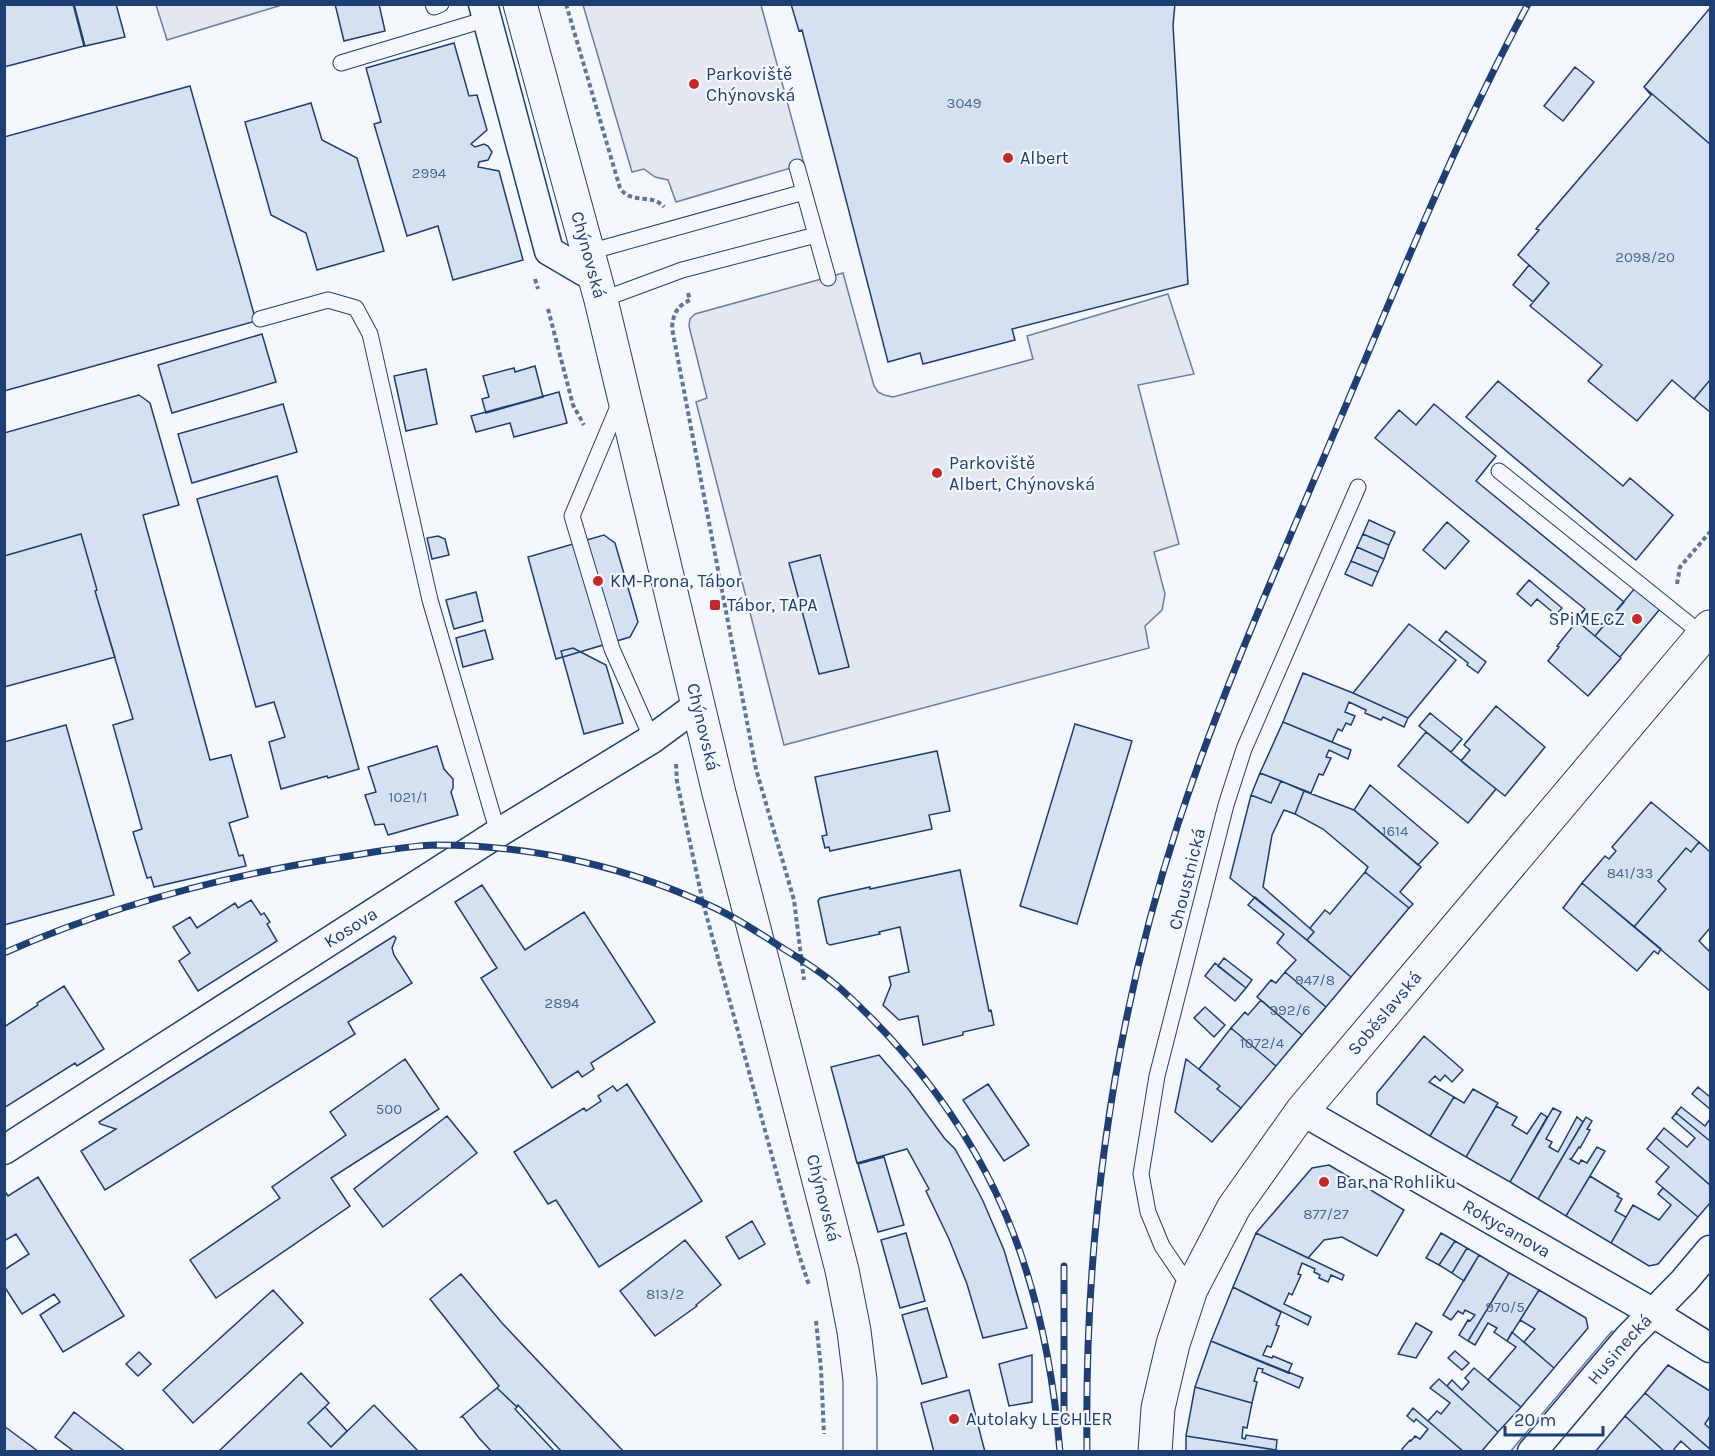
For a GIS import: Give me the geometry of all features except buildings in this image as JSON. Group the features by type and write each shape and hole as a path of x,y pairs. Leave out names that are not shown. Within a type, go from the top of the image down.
{"main road":[{"name":"Chýnovská","path":"519,4 595,277 698,705 842,1270 854,1331 860,1380 860,1452"},
{"name":"Soběslavská","path":"1155,1452 1158,1408 1173,1344 1191,1289 1234,1207 1302,1111 1707,631"}],"street":[{"path":"485,12 549,250 595,277"},
{"name":"Kosova","path":"4,1150 498,833 652,739 698,705"},
{"name":"Rokycanova","path":"1302,1111 1652,1312 1710,1348"},
{"name":"Husinecká","path":"1532,1452 1629,1337 1684,1281 1710,1250"}],"lane":[{"path":"433,4 434,7 441,4"},
{"path":"341,63 485,12"},
{"path":"797,167 828,278"},
{"path":"595,277 804,192"},
{"path":"595,277 682,270 816,235"},
{"path":"260,319 328,300 356,308 370,334 430,600 498,833"},
{"path":"623,394 572,516 612,649 652,739"},
{"path":"1499,471 1672,609 1707,631"},
{"name":"Choustnická","path":"1191,1289 1162,1246 1148,1212 1140,1174 1157,1076 1223,816 1244,749 1358,487"}],"path":[{"path":"566,4 620,188 629,196 661,203 667,214"},
{"path":"687,291 690,300 679,307 673,318 672,328 756,769 794,900 804,984"},
{"path":"548,309 573,405"},
{"path":"1672,609 1680,567 1710,532"},
{"path":"675,758 677,782 703,903 799,1256 811,1292"},
{"path":"815,1312 824,1434"}],"shaded area":[{"path":"156,4 285,4 167,40 156,5"},
{"name":"Parkoviště Chýnovská","path":"583,5 761,5 804,164 676,202 668,180 655,177 644,169 632,172"},
{"name":"Parkoviště Albert, Chýnovská","path":"843,273 874,386 878,392 893,397 1033,359 1027,336 1168,294 1194,374 1138,385 1179,544 1154,552 1165,594 1162,610 1145,626 1149,648 784,745 696,402 707,398 689,326 690,319 695,314"},
{"path":"1612,1331 1623,1340 1528,1451 1510,1452"}],"railway":[{"path":"1087,1452 1087,1372 1091,1292 1097,1213 1107,1134 1119,1055 1136,977 1155,900 1178,824 1214,722 1254,622 1405,265 1476,107 1528,4"},
{"path":"4,953 126,907 210,884 295,865 386,850 436,845 508,849 580,861 650,881 717,909 806,963 842,990 922,1075 972,1147 1002,1205 1027,1273 1045,1344 1060,1452"},
{"path":"1064,1266 1064,1419"}],"place":[{"name":"Parkoviště Chýnovská","path":"694,84"},
{"name":"Albert","path":"1008,158"},
{"name":"Parkoviště Albert, Chýnovská","path":"937,473"},
{"name":"KM-Prona, Tábor","path":"598,581"},
{"name":"Tábor, TAPA","path":"715,605"},
{"name":"SPiME.CZ","path":"1637,619"},
{"name":"Bar na Rohliku","path":"1324,1182"},
{"name":"Autolaky LECHLER","path":"954,1419"}]}
